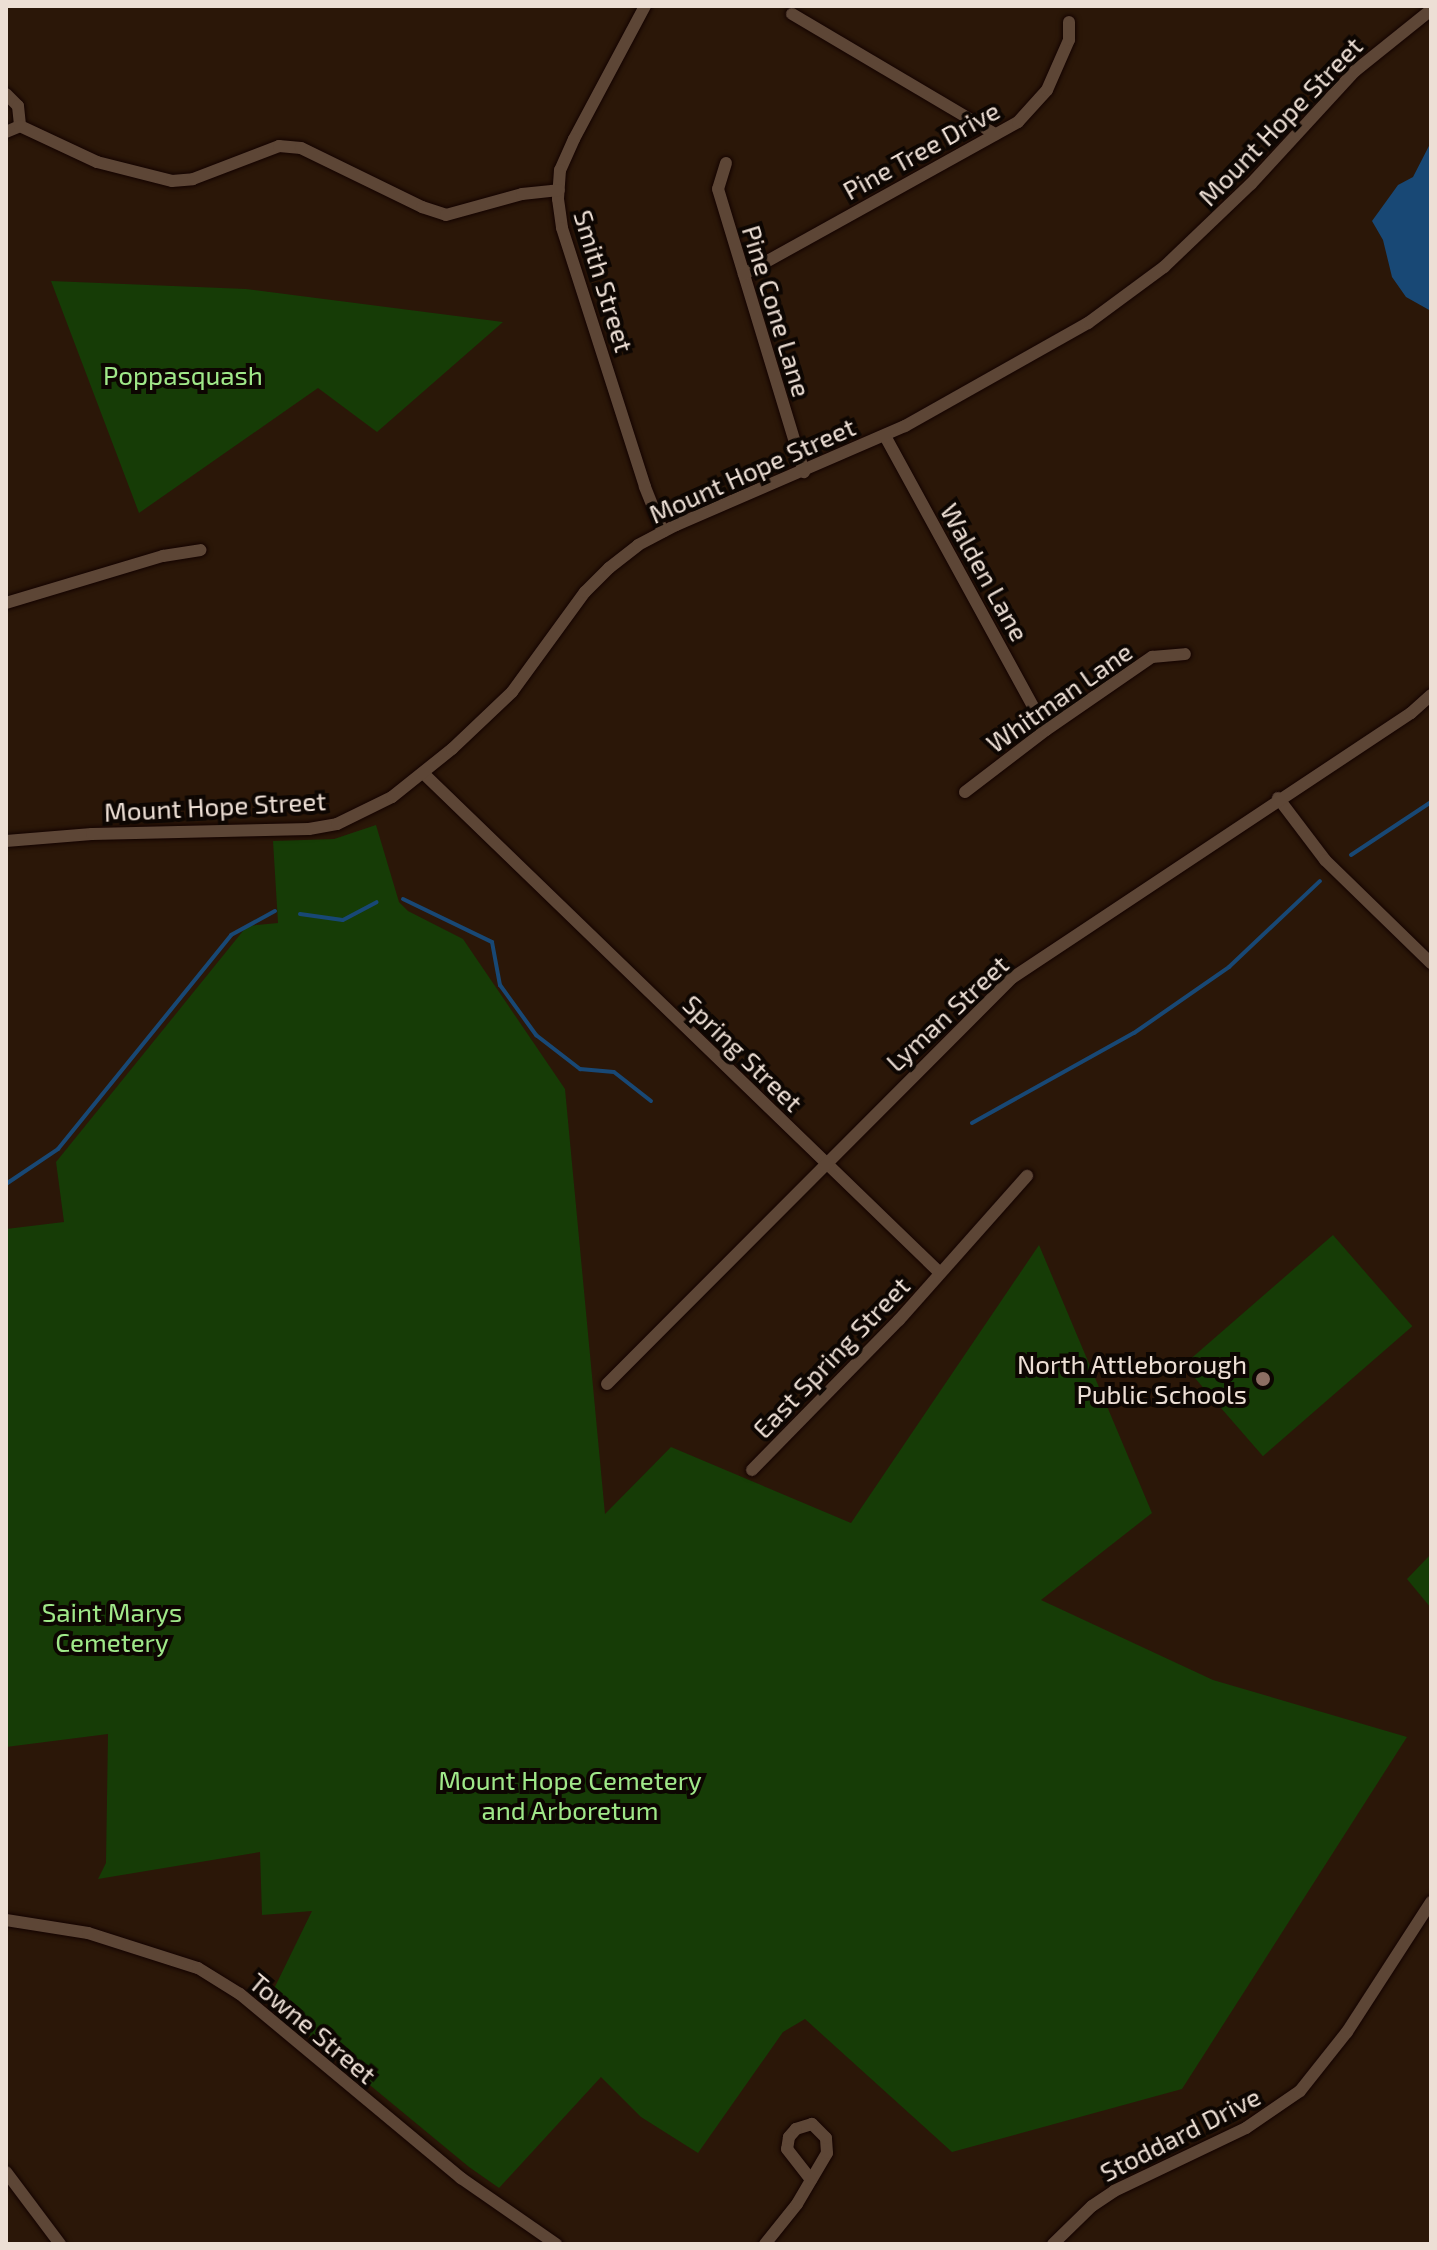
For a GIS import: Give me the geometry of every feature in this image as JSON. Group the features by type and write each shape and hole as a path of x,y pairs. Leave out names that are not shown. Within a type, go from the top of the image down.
{"street":[{"name":"Smith Street","path":"645,6 574,139 560,170 559,190 562,228 645,487 663,532"},
{"name":"Mount Hope Street","path":"6,841 92,834 309,829 337,824 365,813 423,773 512,692 538,661 585,592 609,568 663,532 885,436 1088,323 1164,267 1251,184 1355,71 1431,10"},
{"path":"792,14 995,134"},
{"name":"Pine Tree Drive","path":"744,274 1018,122 1047,90 1069,40 1069,22"},
{"path":"6,94 18,106 20,126"},
{"path":"6,132 20,126 97,162 172,181 193,179 279,146 301,148 422,207 446,215 522,194 559,190"},
{"name":"Pine Cone Lane","path":"726,163 718,189 804,472"},
{"name":"Walden Lane","path":"885,436 1046,730"},
{"path":"6,603 163,556 201,550"},
{"name":"Whitman Lane","path":"965,792 1046,730 1152,657 1185,654"},
{"name":"Lyman Street","path":"607,1384 824,1162 1012,978 1278,798 1411,713 1431,695"},
{"name":"Spring Street","path":"423,773 940,1273"},
{"path":"1278,798 1325,860 1431,963"},
{"path":"940,1273 1027,1176"},
{"name":"East Spring Street","path":"752,1470 899,1320 940,1273"},
{"name":"Stoddard Drive","path":"1053,2244 1092,2206 1114,2191 1246,2128 1300,2091 1347,2032 1431,1902"},
{"name":"Towne Street","path":"6,1920 88,1933 198,1968 240,1994 461,2178 556,2244"},
{"path":"6,2172 60,2244"},
{"path":"765,2244 811,2180"}],"green space":[{"name":"Poppasquash","path":"51,281 246,289 503,322 377,432 318,388 139,513"},
{"name":"Mount Hope Cemetery and Arboretum","path":"376,825 399,902 408,911 463,939 565,1089 605,1514 671,1447 851,1523 1039,1245 1152,1513 1041,1600 1213,1680 1407,1737 1182,2089 952,2152 805,2019 783,2032 698,2153 641,2117 601,2077 499,2188 469,2167 268,2001 312,1911 262,1915 260,1852 98,1879 106,1863 108,1734 6,1747 6,1229 64,1222 56,1162 247,926 278,923 273,841 334,839"},
{"path":"1333,1235 1412,1326 1263,1456 1184,1365"},
{"path":"1431,1554 1431,1608 1407,1579"}],"water":[{"path":"1431,142 1431,311 1406,297 1392,277 1383,240 1372,221 1398,185 1413,177"}],"waterway":[{"path":"1351,855 1431,802"},
{"path":"972,1123 1134,1033 1229,967 1320,881"},
{"path":"403,899 492,942 500,985 536,1035 580,1069 614,1072 651,1101"},
{"path":"300,914 343,920 377,902"},
{"path":"6,1184 58,1149 231,935 275,911"}],"place":[{"name":"North Attleborough Public Schools","path":"1263,1379"}],"park label":[{"name":"Saint Marys Cemetery","path":"112,1627"}]}
